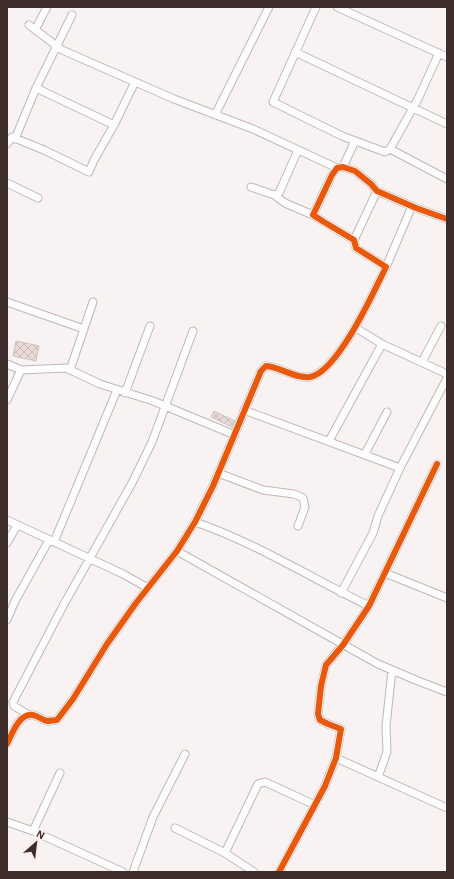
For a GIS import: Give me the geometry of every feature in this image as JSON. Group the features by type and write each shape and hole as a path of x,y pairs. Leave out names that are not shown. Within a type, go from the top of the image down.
{"street":[{"path":"35,30 47,7"},
{"path":"215,115 269,7"},
{"path":"316,7 273,102 355,141 384,152 390,149 413,107 439,53"},
{"path":"338,7 387,28 447,57"},
{"path":"15,139 36,88 72,15"},
{"path":"29,26 62,50 174,99 253,129 298,150 340,167 355,171 377,191 447,219"},
{"path":"296,52 447,124"},
{"path":"7,144 12,137 44,150 89,172 135,82"},
{"path":"36,88 114,125"},
{"path":"313,215 332,175 340,167 355,141"},
{"path":"390,149 447,179"},
{"path":"274,195 279,193 298,150"},
{"path":"7,183 38,198"},
{"path":"251,186 274,195 285,203 313,215 354,240"},
{"path":"377,191 354,240 356,248 386,267"},
{"path":"193,331 152,442 132,483 63,606 11,706 29,715 33,715 48,721 57,720 73,699 107,644 136,603 177,551 195,522 218,473 261,372 266,366 274,367 299,376 310,377 318,374 334,358 356,328 386,267 412,206"},
{"path":"7,302 84,329"},
{"path":"70,370 93,302"},
{"path":"125,393 150,326"},
{"path":"422,362 441,326"},
{"path":"356,328 382,344 447,374"},
{"path":"329,441 382,344"},
{"path":"7,364 21,370 52,367 66,368 100,384 153,401 234,435"},
{"path":"7,400 21,370"},
{"path":"342,593 373,533 378,516 400,468 447,378"},
{"path":"7,620 15,601 52,541 117,390"},
{"path":"244,410 400,468"},
{"path":"365,454 387,412"},
{"path":"279,872 326,786 336,758 341,729 320,720 318,714 321,686 326,665 343,645 369,606 437,464"},
{"path":"218,473 264,490 294,494 303,498 305,507 298,526"},
{"path":"7,520 123,574 148,588"},
{"path":"195,522 280,559 369,606"},
{"path":"7,543 17,525"},
{"path":"177,551 317,628 343,645 392,670 447,692"},
{"path":"385,573 447,598"},
{"path":"378,778 387,752 386,726 392,670"},
{"path":"7,744 22,718 29,715"},
{"path":"133,872 152,817 185,754"},
{"path":"336,758 447,808"},
{"path":"33,831 60,773"},
{"path":"225,853 258,784 265,782 315,805"},
{"path":"7,822 33,831 123,872"},
{"path":"176,828 225,853 254,872"}],"building":[{"path":"16,341 39,346 36,361 13,356"},
{"path":"214,411 237,422 234,428 211,417"}],"cycle path":[{"path":"7,744 17,725 24,717 28,715 33,715 47,721 57,720 73,699 107,644 136,603 177,551 195,522 213,486 261,371 266,366 277,368 293,375 310,377 321,372 332,361 354,329 386,267 356,248 354,240 313,215 332,175 337,168 343,167 355,171 377,191 416,208 447,219"},
{"path":"279,872 325,786 336,758 341,729 320,720 318,714 321,686 326,665 343,645 369,606 437,464"}]}
